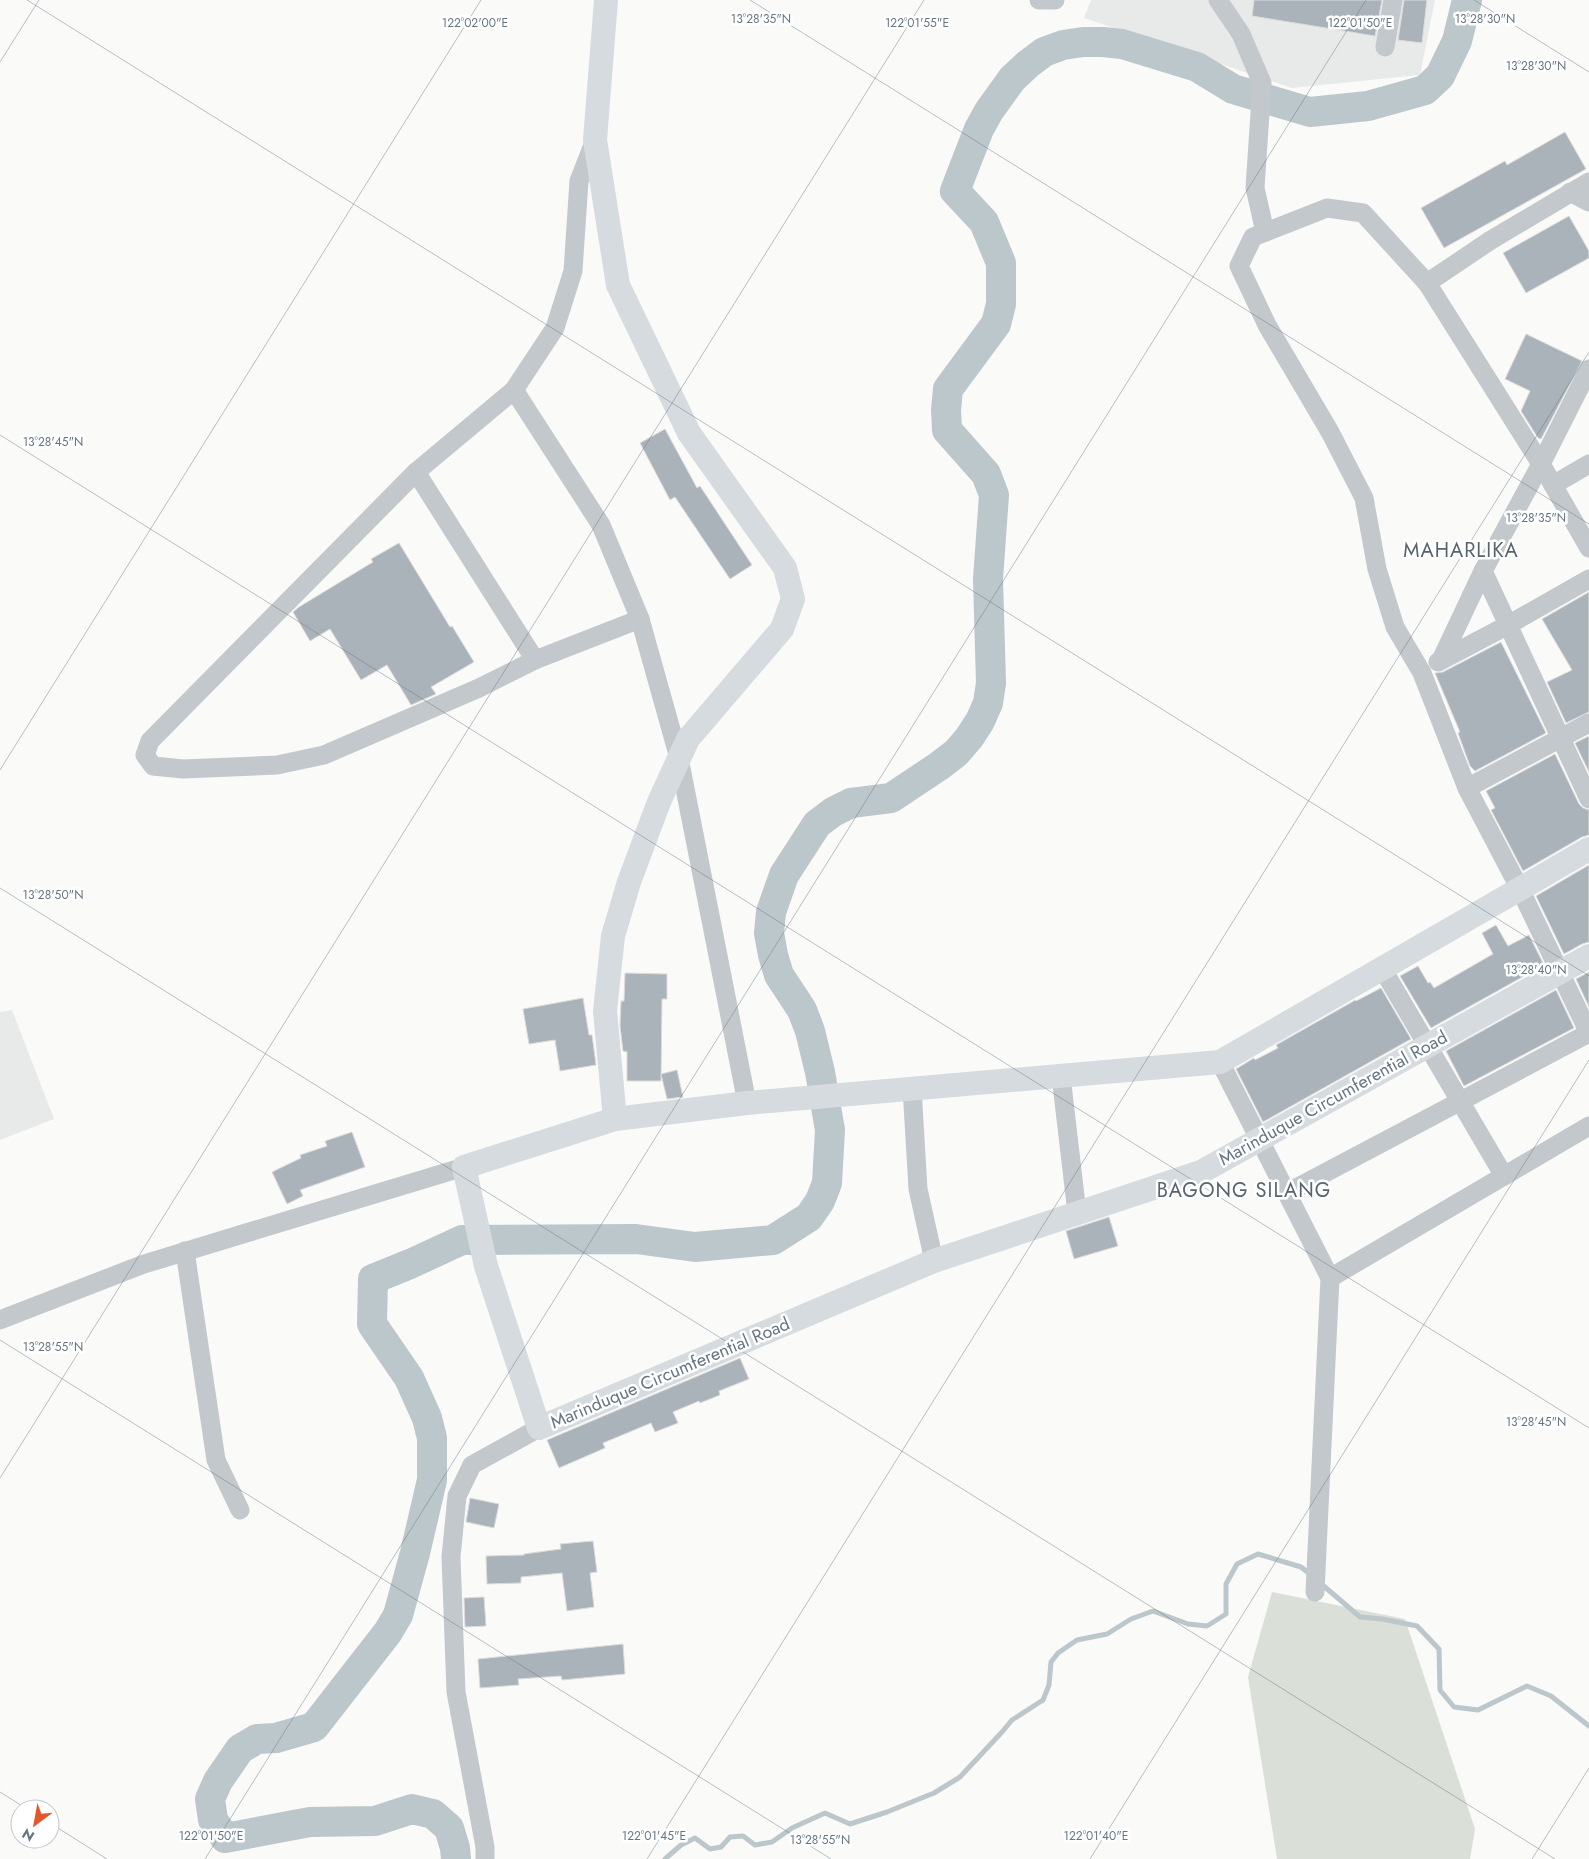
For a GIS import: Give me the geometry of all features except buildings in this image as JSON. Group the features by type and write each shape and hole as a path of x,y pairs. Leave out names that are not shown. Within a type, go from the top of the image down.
{"main road":[{"path":"606,0 595,140 618,285 689,433 785,568 793,599 782,629 688,739 659,802 632,873 614,936 606,1011 615,1118"},
{"path":"464,1167 615,1118 856,1093 1220,1062 1589,849"},
{"name":"Marinduque Circumferential Road","path":"464,1167 486,1266 539,1428 934,1261 1201,1172 1589,956"}],"street":[{"path":"1039,0 1055,0"},
{"path":"1218,0 1241,34 1262,83 1255,188 1265,232"},
{"path":"1385,47 1393,0"},
{"path":"595,140 579,181 573,272 555,328 514,390 416,472 150,741 145,755 153,766 182,769 277,764 324,755 479,688 535,660 640,619"},
{"path":"1427,283 1491,240 1589,182"},
{"path":"1570,192 1589,202"},
{"path":"1287,1192 1589,1033 1520,889 1467,788 1422,672 1394,627 1376,569 1364,498 1330,432 1266,325 1240,266 1253,237 1327,208 1363,213 1427,283 1541,464 1589,548"},
{"path":"1441,660 1483,571 1541,464 1589,369"},
{"path":"514,390 601,525 640,619 679,758 747,1104"},
{"path":"1553,486 1589,464"},
{"path":"416,472 535,660"},
{"path":"1483,571 1589,799"},
{"path":"1422,672 1589,579"},
{"path":"1467,788 1589,722"},
{"path":"1382,968 1504,1176"},
{"path":"1220,1062 1330,1278 1314,1592"},
{"path":"1061,1076 1077,1213"},
{"path":"912,1088 918,1189 934,1261"},
{"path":"1330,1278 1589,1126"},
{"path":"0,1320 144,1264 464,1167"},
{"path":"184,1251 216,1460 240,1510"},
{"path":"485,1859 485,1847 456,1692 451,1557 457,1496 472,1465 539,1428"}],"shaded area":[{"path":"1091,0 1435,0 1420,75 1292,88 1084,18"},
{"path":"12,1010 54,1119 0,1140 0,1012"},
{"path":"1272,1592 1405,1619 1475,1829 1470,1859 1277,1859 1248,1677"}],"waterway":[{"path":"456,1859 449,1828 433,1814 412,1809 375,1821 310,1822 225,1838 213,1820 210,1799 218,1781 240,1749 257,1739 276,1738 314,1727 388,1632 398,1615 432,1480 432,1438 427,1418 409,1378 372,1324 373,1279 462,1240 636,1239 695,1247 773,1240 809,1217 820,1201 827,1183 830,1130 820,1072 810,1031 802,1010 779,975 773,955 769,933 771,912 784,875 817,824 833,812 851,803 891,798 956,753 980,721 988,703 991,683 988,579 994,495 986,474 947,430 946,410 948,389 996,324 1001,304 1001,263 984,222 955,191 979,129 989,111 1012,79 1028,64 1044,52 1063,45 1083,42 1122,44 1197,67 1233,89 1310,112 1368,106 1425,90 1440,76 1457,41 1467,0"},
{"path":"665,1859 681,1845 695,1838 710,1849 721,1847 730,1837 743,1836 755,1845 772,1842 792,1828 825,1813 850,1824 887,1812 934,1793 960,1777 1012,1720 1043,1700 1049,1685 1051,1662 1058,1653 1077,1640 1107,1634 1131,1619 1153,1611 1188,1624 1207,1626 1226,1614 1226,1584 1237,1564 1258,1554 1301,1567 1311,1575"},
{"path":"1319,1582 1360,1617 1417,1626 1439,1649 1440,1690 1454,1707 1478,1710 1527,1686 1551,1696 1589,1726"}],"district":[{"name":"MAHARLIKA","path":"1461,550"},
{"name":"BAGONG SILANG","path":"1244,1190"}]}
